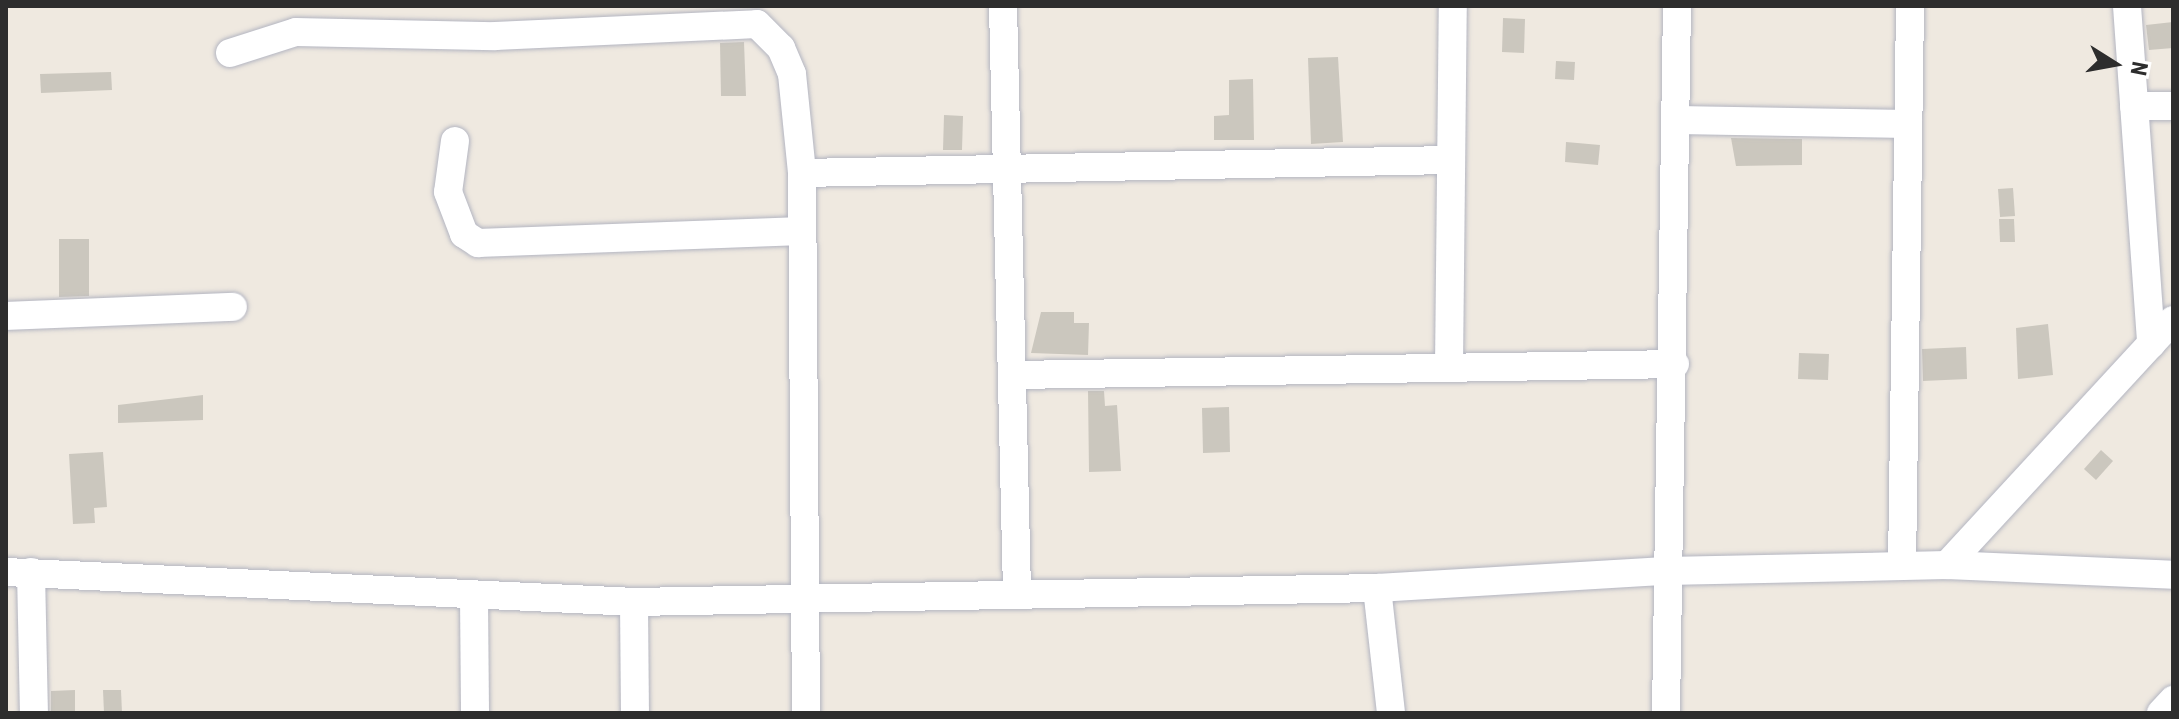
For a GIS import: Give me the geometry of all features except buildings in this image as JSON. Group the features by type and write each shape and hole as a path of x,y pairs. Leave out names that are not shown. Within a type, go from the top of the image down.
{"street":[{"path":"1003,6 1015,375 1017,592"},
{"path":"1449,367 1453,6"},
{"path":"1666,713 1666,571 1675,364 1677,6"},
{"path":"1902,566 1910,6"},
{"path":"2127,6 2151,344"},
{"path":"230,53 296,32 495,36 760,15 781,48 792,74 802,173 806,713"},
{"path":"2134,106 2173,106"},
{"path":"1677,120 1908,124"},
{"path":"455,141 448,192 464,234 478,243 802,231"},
{"path":"802,173 1449,160"},
{"path":"6,316 233,307"},
{"path":"1947,565 2173,320"},
{"path":"1015,375 1675,364"},
{"path":"34,713 18,572 474,597 634,602 807,593 1377,588 1666,571 1947,565 2173,575"},
{"path":"1377,588 1391,713"},
{"path":"474,597 475,713"},
{"path":"634,602 635,713"},
{"path":"2161,713 2173,700"}]}
